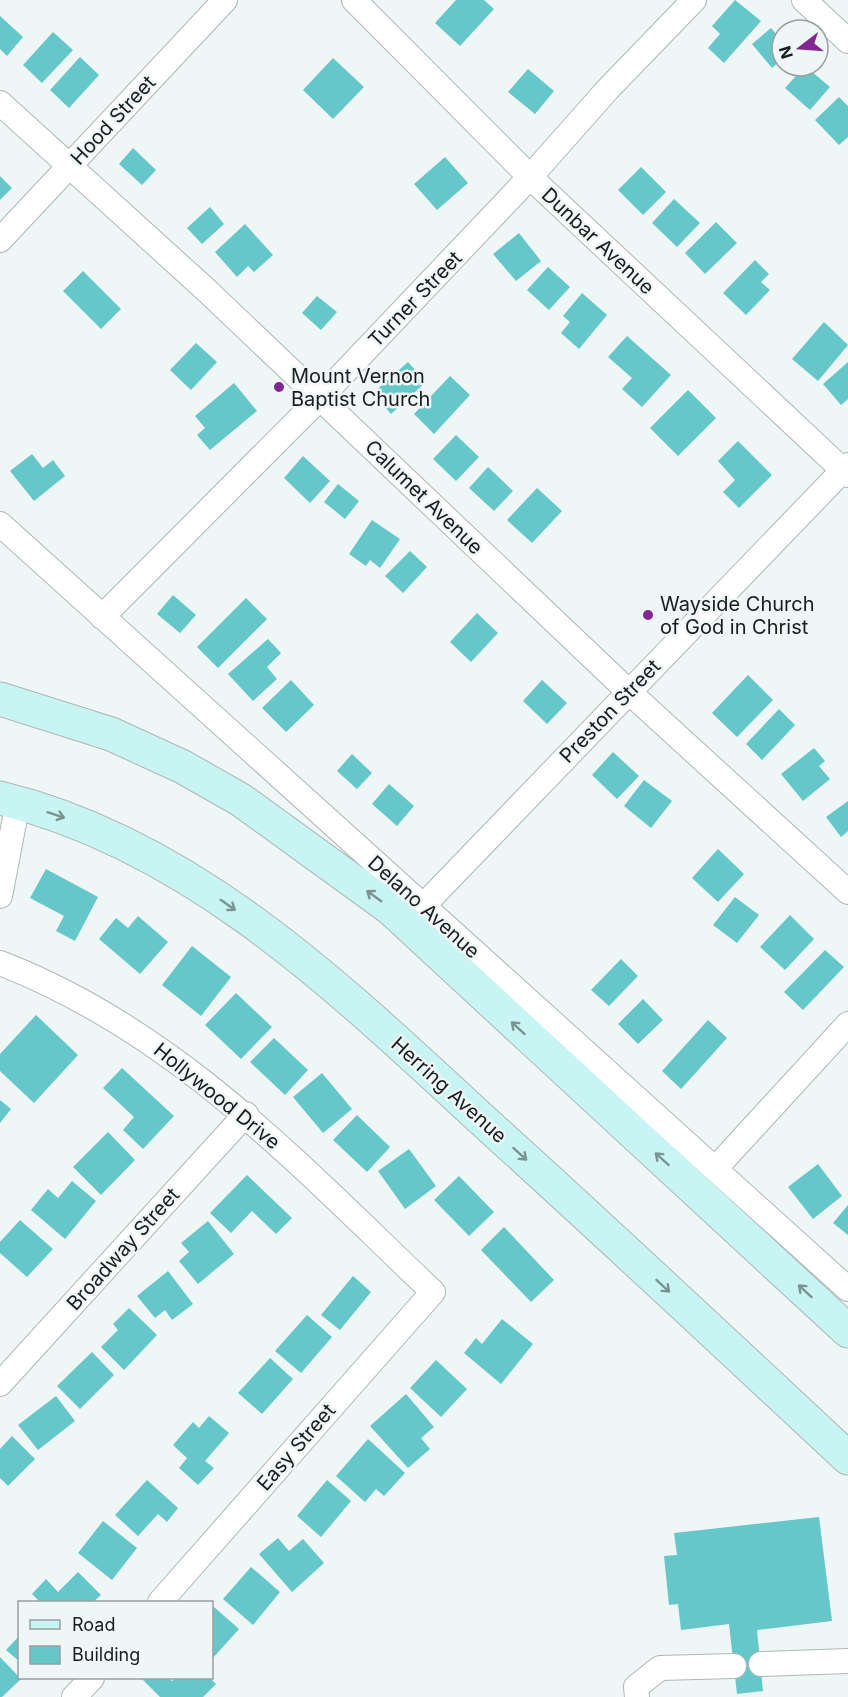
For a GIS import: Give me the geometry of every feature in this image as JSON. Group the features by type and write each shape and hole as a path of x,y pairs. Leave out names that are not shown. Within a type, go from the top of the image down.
{"main road":[{"path":"0,699 111,734 183,767 241,800 390,908 848,1331"},
{"name":"Herring Avenue","path":"9,800 75,821 158,860 228,905 326,977 848,1458"}],"street":[{"name":"Hood Street","path":"0,240 225,0"},
{"name":"Dunbar Avenue","path":"354,0 530,177 846,470"},
{"name":"Turner Street","path":"102,616 320,398 694,0"},
{"path":"804,0 848,41"},
{"name":"Calumet Avenue","path":"0,103 204,288 629,692 848,892"},
{"name":"Preston Street","path":"423,906 846,470"},
{"name":"Delano Avenue","path":"0,524 848,1289"},
{"path":"0,896 9,800"},
{"name":"Hollywood Drive","path":"0,963 64,989 124,1024 246,1114 433,1292"},
{"path":"715,1169 848,1024"},
{"name":"Broadway Street","path":"0,1384 246,1114"},
{"name":"Easy Street","path":"161,1601 433,1292"},
{"path":"760,1664 848,1661"},
{"path":"637,1697 636,1687 660,1668 734,1666"},
{"path":"74,1697 90,1679"}],"building":[{"path":"456,0 484,0 494,9 460,46 435,23"},
{"path":"735,0 761,21 724,63 708,48 720,34 712,26"},
{"path":"0,16 23,37 7,56 0,49"},
{"path":"770,29 770,66 752,44"},
{"path":"53,32 73,50 42,83 23,65"},
{"path":"80,57 99,75 69,108 50,90"},
{"path":"333,58 364,87 333,119 303,90"},
{"path":"528,69 554,91 535,114 508,92"},
{"path":"794,78 819,78 830,87 810,110 785,88"},
{"path":"839,97 848,106 848,137 839,145 815,120"},
{"path":"133,148 156,170 142,185 119,164"},
{"path":"445,157 468,183 437,210 414,184"},
{"path":"641,167 666,192 643,215 618,190"},
{"path":"0,176 12,188 0,200"},
{"path":"674,199 700,223 677,247 652,223"},
{"path":"210,207 224,224 202,244 187,228"},
{"path":"716,222 737,243 705,274 685,253"},
{"path":"245,224 273,255 254,272 248,266 237,277 215,252"},
{"path":"519,233 541,261 516,281 493,254"},
{"path":"755,260 769,274 761,282 770,290 746,315 723,293"},
{"path":"548,267 570,287 549,310 527,290"},
{"path":"83,271 121,309 101,329 63,291"},
{"path":"582,293 607,315 579,349 561,333 570,322 563,316"},
{"path":"317,296 337,312 321,330 302,313"},
{"path":"824,322 848,345 818,381 792,359"},
{"path":"627,336 671,375 642,407 622,389 632,378 608,357"},
{"path":"196,343 217,362 191,390 170,370"},
{"path":"408,362 426,382 391,414 373,393"},
{"path":"848,362 848,399 841,405 823,384"},
{"path":"450,376 470,395 434,434 414,414"},
{"path":"234,383 257,411 210,450 197,435 205,428 195,416"},
{"path":"688,390 716,418 678,456 650,428"},
{"path":"456,435 479,457 456,481 433,459"},
{"path":"738,441 772,475 739,508 723,492 735,480 718,461"},
{"path":"32,454 43,468 53,460 65,476 34,501 10,471"},
{"path":"303,456 330,481 310,503 284,478"},
{"path":"488,467 513,491 494,511 469,488"},
{"path":"338,484 359,501 345,519 324,502"},
{"path":"537,488 562,511 532,543 507,520"},
{"path":"372,520 400,539 380,568 370,560 366,566 349,554"},
{"path":"410,551 427,567 403,593 385,576"},
{"path":"173,595 196,615 180,633 157,614"},
{"path":"246,598 267,619 218,668 197,647"},
{"path":"477,613 498,633 471,662 450,642"},
{"path":"268,639 281,653 267,667 277,679 253,701 228,674"},
{"path":"748,675 773,700 737,737 712,713"},
{"path":"291,680 314,705 286,732 262,708"},
{"path":"542,680 567,703 547,724 523,701"},
{"path":"779,709 795,725 762,760 746,744"},
{"path":"814,748 825,761 819,766 830,779 803,801 781,774"},
{"path":"613,752 639,776 617,799 592,775"},
{"path":"352,754 372,773 357,789 337,771"},
{"path":"644,780 672,801 651,828 624,806"},
{"path":"389,784 414,806 397,826 372,804"},
{"path":"848,801 848,831 841,837 826,817"},
{"path":"718,849 744,874 718,902 692,878"},
{"path":"46,869 98,897 75,941 56,931 64,916 30,898"},
{"path":"735,897 759,915 737,943 713,925"},
{"path":"790,915 814,939 785,970 760,947"},
{"path":"138,916 168,942 140,974 99,939 116,918 128,928"},
{"path":"192,946 231,977 201,1016 162,985"},
{"path":"825,950 844,967 803,1010 784,992"},
{"path":"621,959 638,976 609,1006 591,990"},
{"path":"236,993 272,1027 241,1059 205,1025"},
{"path":"643,999 663,1020 638,1044 618,1024"},
{"path":"36,1015 78,1055 34,1103 0,1071 0,1054"},
{"path":"708,1020 727,1038 681,1089 662,1071"},
{"path":"274,1038 308,1070 285,1095 250,1062"},
{"path":"122,1068 174,1116 143,1149 123,1130 134,1117 103,1088"},
{"path":"322,1073 352,1109 323,1133 293,1097"},
{"path":"0,1100 11,1109 0,1123"},
{"path":"357,1115 390,1147 367,1172 333,1140"},
{"path":"108,1132 135,1160 101,1195 73,1167"},
{"path":"409,1149 436,1186 405,1209 378,1171"},
{"path":"818,1164 842,1196 813,1219 788,1187"},
{"path":"247,1175 292,1218 276,1234 252,1211 231,1233 210,1213"},
{"path":"459,1176 494,1212 469,1236 434,1200"},
{"path":"72,1181 96,1201 65,1239 31,1210 48,1189 58,1198"},
{"path":"848,1205 848,1235 833,1223"},
{"path":"20,1220 53,1249 27,1277 0,1253 0,1242"},
{"path":"208,1221 234,1254 198,1284 179,1261 189,1252 181,1243"},
{"path":"504,1227 554,1280 531,1302 481,1250"},
{"path":"168,1271 193,1304 172,1320 165,1310 155,1318 137,1296"},
{"path":"353,1276 371,1292 340,1330 321,1315"},
{"path":"129,1308 157,1335 124,1370 101,1347 118,1330 113,1324"},
{"path":"307,1315 332,1337 301,1373 275,1351"},
{"path":"502,1319 533,1344 501,1384 464,1353 476,1338 482,1344"},
{"path":"92,1352 114,1375 80,1409 57,1386"},
{"path":"270,1358 293,1379 262,1414 238,1393"},
{"path":"436,1360 467,1389 441,1417 410,1388"},
{"path":"406,1394 434,1427 421,1438 430,1449 408,1468 370,1426"},
{"path":"56,1396 75,1421 38,1450 18,1425"},
{"path":"209,1416 229,1433 205,1461 214,1468 198,1485 179,1468 187,1458 173,1445 193,1422 199,1428"},
{"path":"12,1436 35,1459 8,1486 0,1478 0,1449"},
{"path":"368,1439 405,1473 384,1496 376,1489 365,1502 336,1476"},
{"path":"147,1480 178,1508 167,1522 158,1514 138,1536 115,1515"},
{"path":"327,1480 351,1501 321,1537 297,1516"},
{"path":"819,1517 832,1621 757,1630 763,1691 737,1694 729,1624 681,1630 678,1604 669,1605 664,1556 677,1555 674,1533"},
{"path":"103,1521 137,1548 112,1580 78,1553"},
{"path":"278,1538 289,1551 303,1539 324,1563 292,1592 259,1554"},
{"path":"251,1567 280,1592 253,1625 223,1599"},
{"path":"78,1572 101,1595 94,1601 39,1601 32,1594 46,1579 58,1592"},
{"path":"214,1607 239,1629 213,1658"},
{"path":"18,1637 18,1660 6,1650"},
{"path":"0,1657 18,1676 18,1679 21,1679 0,1697"},
{"path":"142,1679 169,1679 172,1681 175,1679 211,1679 216,1684 203,1697 160,1697"}],"place":[{"name":"Mount Vernon Baptist Church","path":"279,387"},
{"name":"Wayside Church of God in Christ","path":"648,615"}]}
